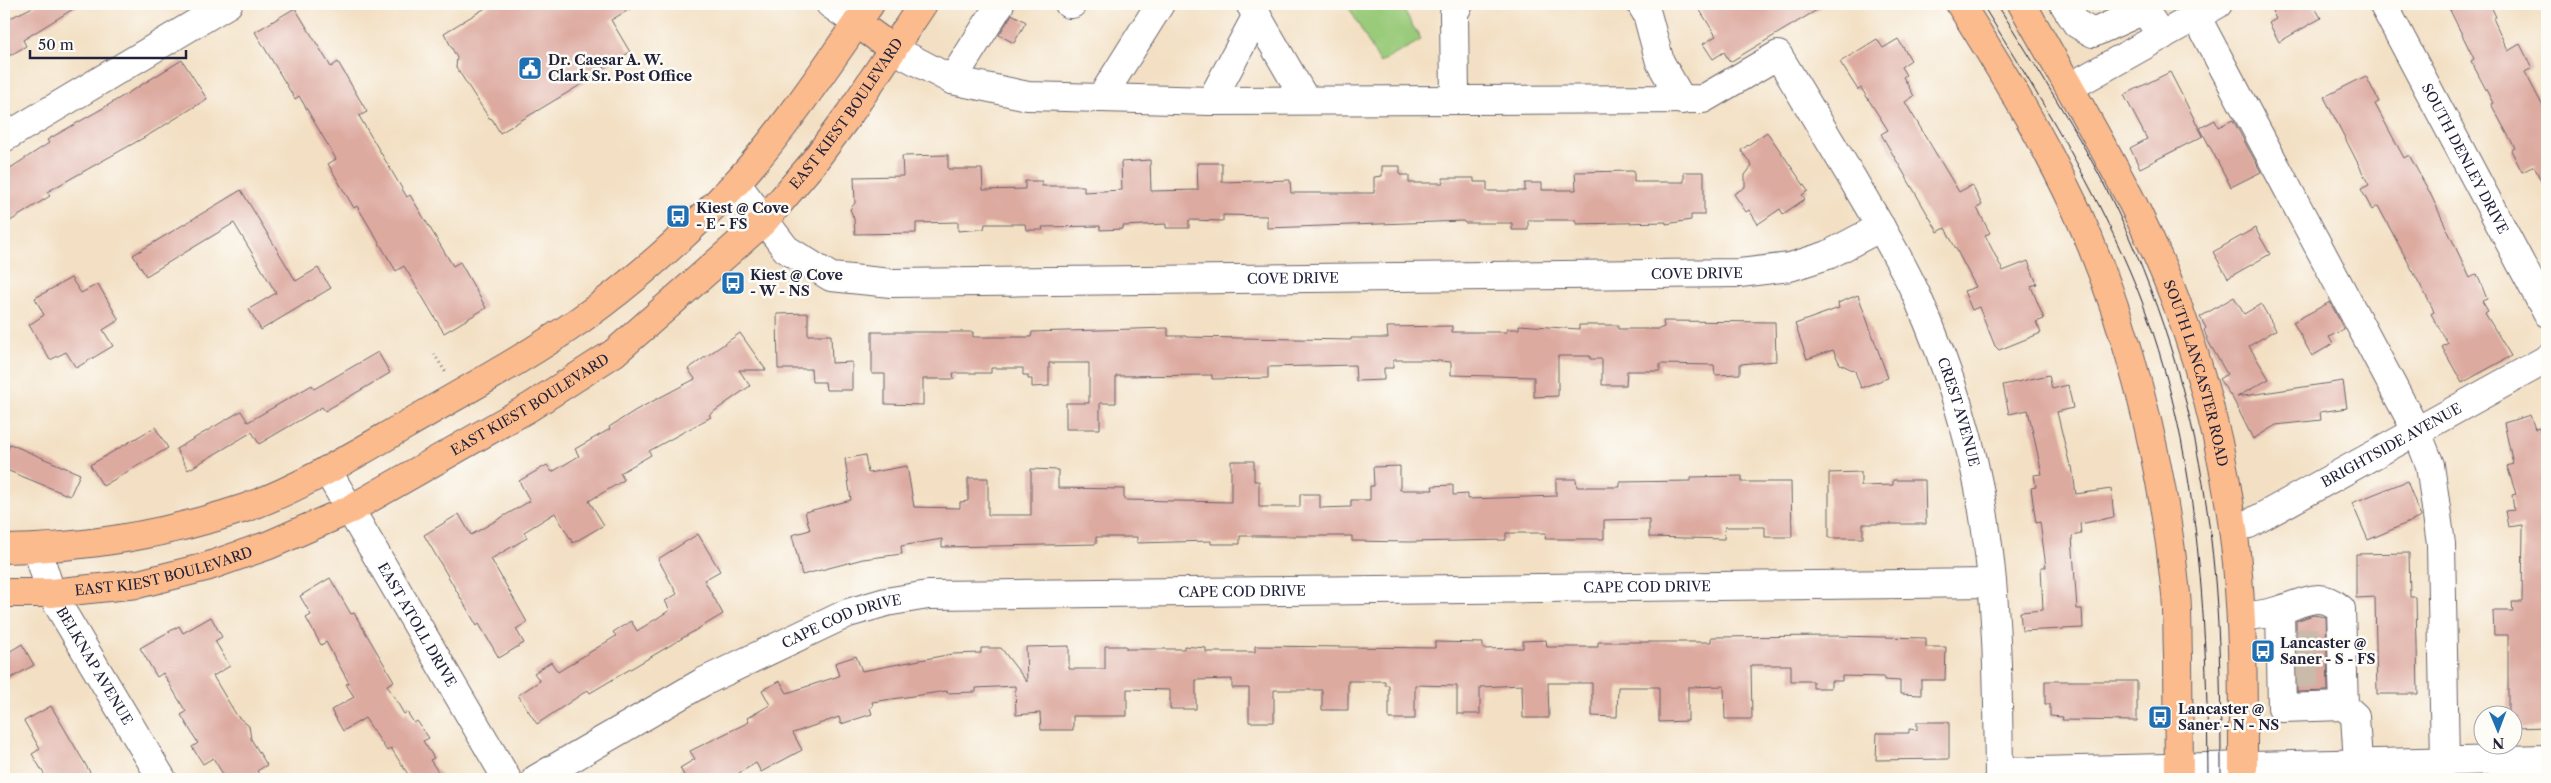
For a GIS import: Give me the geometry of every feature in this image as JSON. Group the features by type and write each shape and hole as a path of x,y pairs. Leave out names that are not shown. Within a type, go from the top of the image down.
{"main road":[{"name":"EAST KIEST BOULEVARD","path":"4,593 51,593 138,584 206,567 268,545 351,510 530,407 614,352 763,222 839,128 923,4"},
{"path":"1960,4 2020,100 2074,204 2102,272 2126,345 2144,411 2171,551 2177,597 2179,774"},
{"name":"SOUTH LANCASTER ROAD","path":"2022,4 2070,87 2136,210 2167,279 2191,347 2216,435 2233,527 2242,616 2243,773"},
{"path":"4,549 113,541 181,526 246,507 327,470 498,372 580,320 651,264 736,183 800,105 863,13 893,48"}],"street":[{"path":"4,138 228,4"},
{"path":"830,4 863,13"},
{"path":"952,80 1000,4"},
{"path":"1101,98 1160,4"},
{"path":"1641,4 1647,14 1660,62 1682,100"},
{"name":"SOUTH DENLEY DRIVE","path":"2383,4 2547,313"},
{"path":"1452,7 1455,100"},
{"path":"1211,101 1253,9"},
{"path":"1253,9 1305,99"},
{"path":"2042,39 2078,20 2144,10 2162,36"},
{"path":"2070,87 2207,10 2417,432 2430,465 2441,544 2445,762"},
{"path":"2078,20 2108,66"},
{"path":"893,48 952,80 1028,96 1211,101 1570,98 1682,100"},
{"name":"CREST AVENUE","path":"1682,100 1703,99 1778,55 1881,227 1915,292 1940,352 1958,407 1976,473 1985,523 1996,632 1999,775"},
{"name":"COVE DRIVE","path":"736,183 763,222 786,249 831,277 891,284 1740,273 1790,267 1828,255 1881,227"},
{"name":"BRIGHTSIDE AVENUE","path":"2233,527 2249,524 2547,359"},
{"name":"EAST ATOLL DRIVE","path":"327,470 507,779"},
{"name":"BELKNAP AVENUE","path":"37,548 51,593 162,779"},
{"name":"CAPE COD DRIVE","path":"536,779 703,682 848,613 886,602 928,595 1992,583"},
{"path":"2242,616 2258,616 2308,599 2331,600 2341,609 2338,642 2339,673 2344,706 2355,716 2368,769"},
{"path":"2280,610 2285,643 2286,674 2282,708 2344,706"},
{"path":"1999,775 2324,772 2445,762 2547,759"}],"path":[{"path":"434,354 446,373"}],"green space":[{"path":"1347,4 1400,4 1421,40 1380,63"}],"building":[{"path":"39,4 81,4 23,40 26,46 4,59 4,21"},
{"name":"Dr. Caesar A. W. Clark Sr. Post Office","path":"492,4 639,4 611,20 630,52 600,70 602,72 500,133 456,67 457,58 444,33"},
{"path":"1696,4 1827,4 1730,62 1724,52 1713,59 1703,44 1716,36"},
{"path":"2285,4 2313,4 2321,18 2279,42 2269,23 2276,19 2272,11"},
{"path":"2447,4 2490,4 2496,17 2493,18 2508,51 2520,44 2532,68 2525,72 2547,114 2547,194 2534,166 2522,172 2511,150 2515,148 2491,104 2493,103 2471,61 2474,59"},
{"path":"295,8 331,67 338,62 367,112 359,116 407,197 410,195 453,266 460,262 486,308 444,333 404,266 396,271 357,206 354,208 328,164 336,159 299,96 295,99 255,32"},
{"path":"1012,14 1026,22 1014,43 999,35"},
{"path":"1877,39 1883,48 1898,39 1911,60 1901,67 1906,75 1903,77 1914,96 1905,102 1959,192 1972,185 1982,205 1977,208 1990,233 1985,235 2003,271 2028,261 2037,284 2031,286 2044,319 2036,322 2041,333 1999,350 1995,346 1979,307 1972,310 1964,291 1976,287 1945,228 1938,232 1881,134 1888,130 1861,88 1858,90 1840,62"},
{"path":"182,60 207,99 152,133 47,192 50,196 4,225 4,172 49,143 47,140"},
{"path":"2170,72 2203,136 2140,168 2130,148 2147,139 2124,95"},
{"path":"2366,76 2379,102 2375,104 2404,158 2409,155 2430,193 2470,278 2477,274 2487,299 2482,301 2488,311 2485,313 2511,356 2462,383 2442,347 2448,343 2431,314 2434,312 2432,307 2378,206 2372,210 2361,189 2369,185 2324,97"},
{"path":"2215,120 2218,127 2233,120 2261,172 2231,187 2200,128"},
{"path":"1767,132 1808,191 1802,195 1805,199 1783,214 1780,209 1758,224 1749,210 1746,212 1734,194 1745,187 1745,175 1752,166 1741,150"},
{"path":"948,155 948,169 982,169 983,190 1025,189 1025,181 1042,181 1042,186 1084,186 1084,192 1122,190 1121,162 1150,160 1151,191 1198,190 1197,163 1222,163 1222,182 1290,180 1291,193 1374,193 1374,177 1382,176 1382,166 1400,166 1400,175 1409,175 1409,183 1443,183 1443,178 1474,178 1474,182 1487,182 1487,191 1525,191 1525,183 1542,183 1542,190 1576,190 1575,172 1634,171 1634,182 1684,182 1684,172 1704,172 1704,215 1691,215 1691,220 1666,224 1666,222 1576,224 1576,220 1528,220 1528,230 1512,230 1512,223 1465,223 1463,221 1267,228 1267,216 1223,215 1223,221 1189,220 1189,228 1166,228 1166,224 1123,226 1123,229 1100,230 1100,226 1042,227 1043,230 1026,230 1025,224 985,224 984,229 958,231 958,222 916,223 916,233 855,234 854,219 850,209 855,203 854,177 903,176 902,156"},
{"path":"241,190 296,281 318,268 331,288 261,330 249,309 276,293 234,223 146,276 133,255"},
{"path":"2255,228 2270,254 2228,278 2213,252"},
{"path":"71,278 81,293 98,284 119,320 103,330 113,346 76,368 66,352 50,360 29,325 44,315 35,298"},
{"path":"1858,295 1888,378 1861,388 1855,371 1840,364 1833,350 1807,359 1795,324 1839,308 1838,303"},
{"path":"2234,297 2244,314 2261,304 2276,330 2249,346 2269,379 2237,397 2343,381 2347,408 2320,412 2321,420 2276,425 2253,439 2233,399 2219,379 2227,374 2208,341 2204,330 2206,328 2200,317"},
{"path":"2330,302 2344,329 2329,337 2333,344 2312,356 2293,322"},
{"path":"808,313 808,335 831,335 832,363 852,362 852,390 826,390 825,382 812,382 811,369 778,369 777,314"},
{"path":"1663,321 1775,322 1776,361 1740,364 1740,374 1715,375 1714,365 1660,364 1660,371 1627,371 1626,385 1602,385 1602,359 1590,359 1590,356 1558,356 1558,396 1534,397 1534,377 1451,375 1451,362 1426,360 1393,360 1393,368 1384,368 1384,380 1356,381 1355,365 1268,367 1268,378 1212,379 1212,375 1116,376 1116,403 1100,403 1100,429 1066,429 1066,403 1089,403 1089,363 1049,363 1049,386 1032,387 1032,379 1028,379 1028,375 1023,375 1023,368 991,368 991,373 953,373 954,379 923,379 923,405 885,404 885,374 872,374 872,332 973,332 973,337 1031,337 1032,332 1168,328 1168,336 1351,340 1351,338 1388,338 1387,327 1452,326 1452,332 1507,332 1507,329 1519,329 1519,325 1579,329 1579,325 1618,325 1618,329 1659,329 1664,327"},
{"path":"740,333 766,370 739,370 750,386 709,415 711,417 649,451 651,455 620,473 624,480 589,501 604,525 573,543 555,513 524,532 527,538 491,559 527,622 516,629 524,643 499,658 479,624 477,626 424,535 459,514 471,535 530,501 519,481 547,465 552,472 579,456 575,449 610,429 609,427 636,410 695,379 688,369"},
{"path":"378,352 390,373 325,411 322,407 259,444 252,432 188,470 176,449 241,411 248,422 312,385 314,389"},
{"path":"2049,375 2052,389 2068,385 2073,408 2057,412 2070,466 2072,466 2076,494 2111,489 2114,517 2080,524 2081,534 2072,536 2077,609 2082,609 2083,628 2022,631 2020,612 2043,610 2041,567 2046,567 2040,522 2036,523 2031,488 2036,487 2034,475 2042,474 2028,410 2009,414 2003,385"},
{"path":"2530,415 2535,429 2539,428 2547,456 2547,727 2524,728 2524,706 2508,706 2508,635 2494,635 2493,611 2513,611 2512,602 2522,602 2523,525 2508,527 2505,511 2514,510 2512,495 2516,494 2507,466 2513,464 2504,423"},
{"path":"155,427 168,448 103,486 90,465"},
{"path":"10,444 80,474 70,496 4,469 4,460"},
{"path":"865,455 868,473 907,466 914,507 960,508 960,502 968,501 968,478 988,478 988,515 1031,515 1031,469 1058,470 1058,488 1124,489 1124,500 1231,502 1231,461 1254,461 1254,481 1259,481 1259,507 1300,507 1300,494 1320,494 1320,508 1351,507 1351,500 1370,500 1370,486 1374,486 1373,467 1400,466 1400,490 1433,490 1432,486 1453,485 1453,495 1468,494 1468,499 1556,496 1556,479 1576,479 1577,487 1620,487 1620,482 1691,481 1691,477 1742,476 1742,482 1791,482 1792,537 1765,537 1765,527 1725,527 1724,539 1649,537 1649,519 1604,520 1604,539 1545,539 1546,533 1506,533 1506,540 1409,542 1352,541 1352,536 1240,536 1240,544 1211,544 1211,541 1137,543 1137,537 1096,537 1096,544 942,547 942,539 901,546 902,554 863,559 802,575 792,535 810,530 805,512 851,500 845,459"},
{"path":"1861,472 1861,486 1893,485 1893,480 1925,480 1926,524 1863,524 1863,538 1829,538 1829,473"},
{"path":"2407,481 2421,517 2368,540 2352,503"},
{"path":"698,534 720,571 704,580 723,614 590,693 588,690 537,724 518,695 540,681 534,673 551,662 558,672 616,636 613,632 631,621 637,631 670,610 665,601 677,594 658,559"},
{"path":"2409,553 2410,597 2416,597 2418,694 2377,694 2375,597 2356,598 2356,554"},
{"path":"330,578 351,614 354,613 394,681 387,685 404,714 407,712 414,723 417,721 429,738 423,741 434,758 430,760 443,779 411,779 391,748 387,751 365,718 343,731 331,710 354,697 346,684 349,683 326,642 321,645 306,618 311,615 300,596"},
{"path":"2313,615 2326,617 2328,691 2297,692 2296,621"},
{"path":"211,617 222,637 215,641 230,666 213,676 237,716 249,726 251,739 267,765 257,771 262,779 226,779 213,758 203,764 192,747 198,743 181,715 186,712 163,673 157,677 140,648 179,626 183,633"},
{"path":"1837,636 1926,638 1926,647 1946,647 1945,680 1921,680 1921,695 1900,694 1900,681 1884,680 1884,677 1842,676 1842,681 1831,681 1831,688 1813,688 1813,681 1791,681 1791,665 1751,665 1752,719 1725,719 1724,686 1688,687 1688,721 1659,722 1659,687 1618,687 1617,717 1592,716 1592,683 1548,683 1549,718 1523,718 1522,685 1480,687 1480,714 1457,714 1457,686 1415,685 1415,719 1389,719 1389,685 1385,685 1385,681 1348,681 1348,710 1322,710 1322,690 1274,690 1274,722 1249,722 1249,688 1232,688 1232,679 1196,680 1196,709 1170,709 1170,690 1127,689 1127,716 1073,716 1073,730 1041,730 1040,713 1016,715 1015,686 976,688 976,692 947,693 947,691 872,702 873,706 870,708 872,714 841,724 839,717 793,733 802,750 761,772 756,763 729,779 686,779 680,768 695,759 690,751 749,722 747,718 770,705 762,690 780,681 787,693 839,676 835,663 856,656 862,671 952,654 981,653 981,648 1001,648 1027,682 1026,647 1069,646 1069,669 1105,669 1105,646 1126,646 1126,649 1184,649 1184,646 1206,648 1206,652 1255,652 1255,646 1435,648 1435,642 1483,643 1483,649 1523,648 1523,641 1546,640 1547,647 1598,647 1598,642 1711,642 1711,637"},
{"path":"22,644 34,665 4,682 4,655"},
{"path":"2045,681 2137,681 2137,721 2062,720 2063,717 2050,716 2050,704 2045,704"},
{"path":"51,706 94,779 47,779 32,754 40,749 24,721"},
{"path":"1917,722 1949,722 1949,759 1876,760 1877,733 1909,733 1909,729 1917,730"}],"tunnel":[{"path":"2290,643 2334,642"},
{"path":"2290,674 2334,673"}],"tram line":[{"path":"1982,4 2046,108 2086,180 2122,253 2138,291 2158,350 2175,409 2196,531 2205,655 2208,779"},
{"path":"1997,4 2070,123 2110,196 2143,270 2170,346 2191,424 2211,537 2220,675 2221,779"}],"place":[{"name":"Dr. Caesar A. W. Clark Sr. Post Office","path":"530,68"},
{"name":"Kiest @ Cove - E - FS","path":"678,216"},
{"name":"Kiest @ Cove - W - NS","path":"733,283"},
{"name":"Lancaster @ Saner - S - FS","path":"2263,651"},
{"name":"Lancaster @ Saner - N - NS","path":"2160,717"}]}
